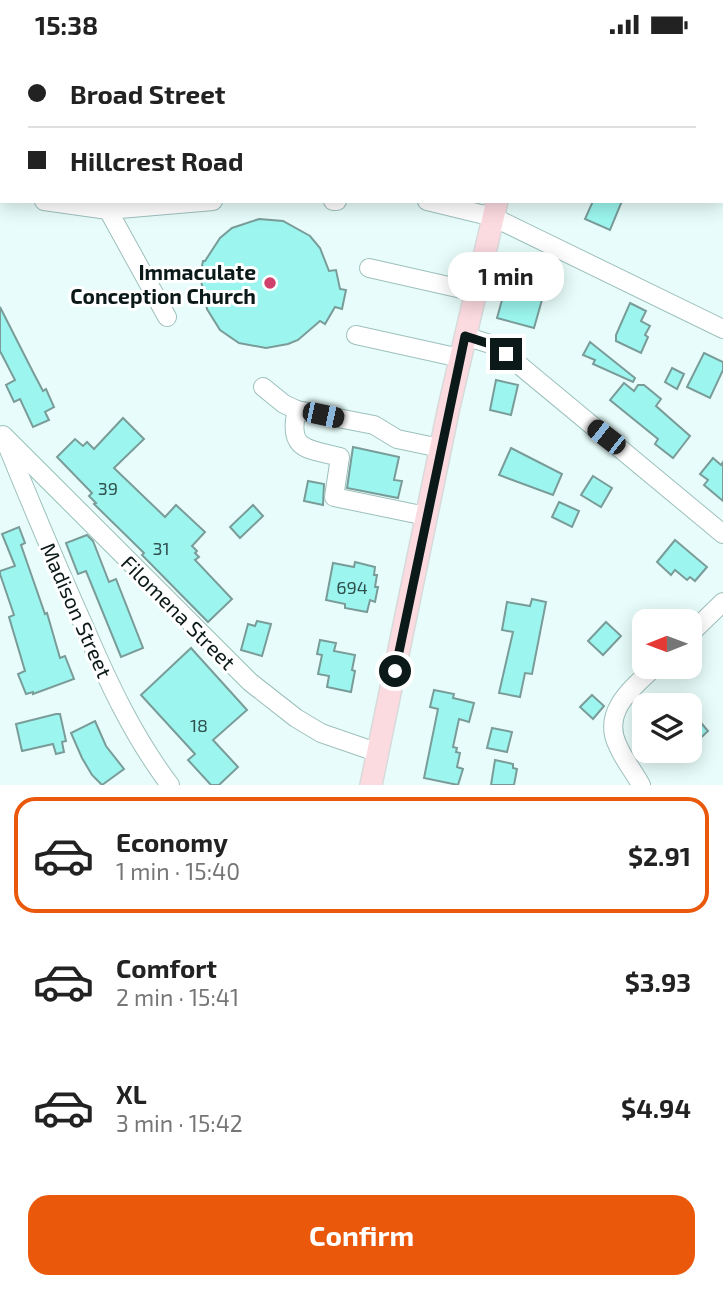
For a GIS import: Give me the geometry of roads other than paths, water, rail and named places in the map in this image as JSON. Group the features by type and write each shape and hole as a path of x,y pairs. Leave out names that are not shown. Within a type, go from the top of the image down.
{"main road":[{"path":"371,785 440,448 495,209"}],"street":[{"path":"76,203 160,203"},
{"path":"444,203 495,209 723,328"},
{"path":"108,205 167,317"},
{"path":"369,268 475,292"},
{"path":"356,335 460,358"},
{"path":"465,336 490,344 506,354 723,534"},
{"path":"263,387 284,404 297,410 374,425 397,439 440,448"},
{"path":"297,410 292,428 300,444 313,451 340,457 334,497 426,516"},
{"name":"Filomena Street","path":"2,432 250,682 296,718 321,733 379,753"},
{"name":"Madison Street","path":"2,432 61,576 117,702 135,735 170,785"},
{"path":"702,622 723,602"},
{"path":"640,785 615,740 613,719 622,698 642,679"}],"place":[{"name":"Immaculate Conception Church","path":"270,283"}]}
